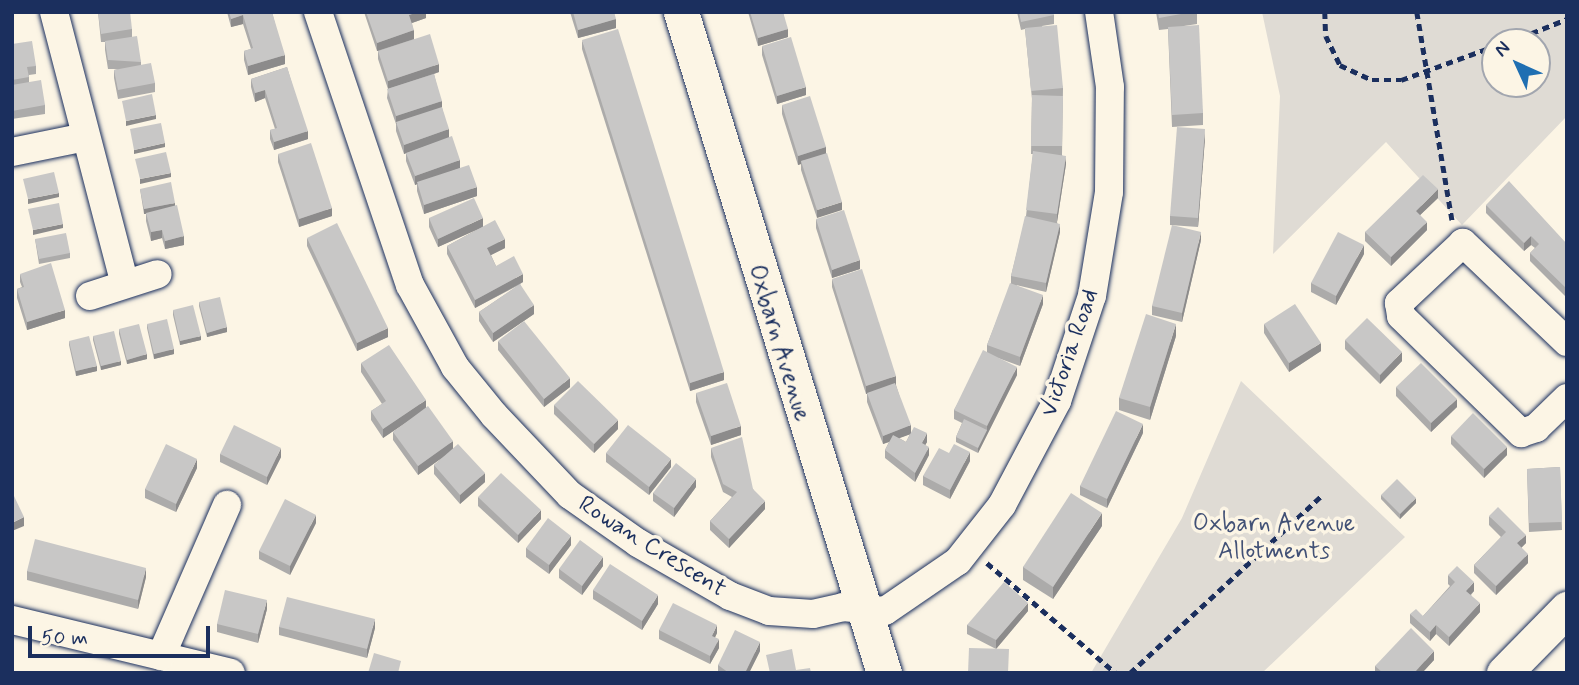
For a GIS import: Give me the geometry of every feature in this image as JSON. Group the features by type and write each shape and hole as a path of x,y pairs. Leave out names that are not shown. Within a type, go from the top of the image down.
{"street":[{"path":"54,12 125,284"},
{"name":"Rowan Crescent","path":"318,12 410,285 455,367 512,436 570,495 730,596 769,611 813,614 843,607 864,612"},
{"name":"Oxbarn Avenue","path":"681,12 884,673"},
{"name":"Victoria Road","path":"864,612 909,599 970,548 1057,401 1092,296 1112,139 1099,12"},
{"path":"12,152 85,137"},
{"path":"1564,404 1536,428 1521,433 1401,316 1399,303 1457,245 1470,245 1567,342"},
{"path":"90,296 158,274"},
{"path":"161,656 227,505"},
{"path":"1504,673 1567,609"},
{"path":"12,620 231,673"}],"path":[{"path":"1325,12 1326,36 1340,65 1372,80 1428,72 1481,51"},
{"path":"1418,12 1457,245"},
{"path":"1544,28 1567,19"},
{"path":"1130,673 1321,496"},
{"path":"970,548 1116,673"}],"green space":[{"path":"1262,12 1567,12 1567,116 1462,225 1386,142 1273,254 1280,96"},
{"name":"Oxbarn Avenue Allotments","path":"1241,381 1405,537 1262,673 1091,673 1182,518"}],"building":[{"path":"98,12 130,12 132,29 101,34"},
{"path":"229,12 272,12 285,55 248,66 244,51 253,48 243,15 231,19"},
{"path":"366,12 418,12 409,15 414,30 377,43"},
{"path":"573,12 614,12 616,19 578,30"},
{"path":"750,12 783,12 788,29 758,38"},
{"path":"1019,12 1054,12 1054,15 1021,22"},
{"path":"1158,12 1192,12 1159,18"},
{"path":"1057,25 1063,88 1031,91 1025,28"},
{"path":"1199,25 1203,113 1172,115 1168,27"},
{"path":"618,29 724,372 690,383 582,40"},
{"path":"430,34 439,64 388,81 378,51"},
{"path":"137,36 141,62 108,60 105,41"},
{"path":"791,37 806,87 777,96 762,46"},
{"path":"32,41 36,66 27,67 29,77 12,80 12,44"},
{"path":"151,63 155,83 118,90 114,70"},
{"path":"287,67 308,131 274,142 270,130 277,128 265,90 255,93 251,79"},
{"path":"434,74 442,101 396,116 387,89"},
{"path":"41,80 45,105 12,111 12,85"},
{"path":"152,94 156,115 126,121 122,101"},
{"path":"1032,95 1063,96 1062,146 1031,146"},
{"path":"810,96 826,147 798,156 782,105"},
{"path":"442,107 449,129 404,145 396,122"},
{"path":"161,123 165,143 134,150 130,129"},
{"path":"1177,127 1205,129 1198,218 1170,216"},
{"path":"452,136 460,160 415,176 406,153"},
{"path":"311,143 332,208 299,219 278,154"},
{"path":"1033,151 1066,156 1057,214 1026,210"},
{"path":"166,152 171,173 140,179 135,159"},
{"path":"827,153 842,202 817,210 801,161"},
{"path":"469,165 477,187 424,205 417,182"},
{"path":"54,172 59,193 28,199 23,179"},
{"path":"1423,175 1438,189 1416,211 1427,222 1391,257 1365,232"},
{"path":"1509,181 1567,244 1567,289 1530,253 1539,244 1531,236 1524,243 1486,205"},
{"path":"171,182 175,203 144,209 140,189"},
{"path":"474,198 483,218 438,239 429,218"},
{"path":"59,203 63,224 33,230 28,209"},
{"path":"177,205 184,236 165,241 162,230 151,232 146,213"},
{"path":"844,210 860,260 832,270 816,219"},
{"path":"1025,216 1060,224 1046,283 1011,276"},
{"path":"495,220 505,239 487,248 496,266 514,256 523,274 475,300 447,246"},
{"path":"337,223 388,328 357,343 307,238"},
{"path":"1172,225 1201,232 1182,313 1152,306"},
{"path":"1338,232 1364,245 1336,296 1311,283"},
{"path":"66,233 70,253 39,259 35,239"},
{"path":"51,263 65,310 27,322 17,289 24,287 20,274"},
{"path":"862,269 896,376 866,386 832,279"},
{"path":"1010,283 1043,295 1020,357 987,345"},
{"path":"520,284 534,305 493,333 479,312"},
{"path":"220,297 227,327 207,333 199,302"},
{"path":"1295,304 1321,343 1289,363 1264,324"},
{"path":"193,305 201,336 180,341 173,310"},
{"path":"1146,314 1176,324 1150,407 1119,398"},
{"path":"1367,318 1402,352 1380,375 1345,340"},
{"path":"167,319 174,349 154,354 147,324"},
{"path":"524,321 570,378 544,399 498,341"},
{"path":"139,324 147,354 127,360 119,329"},
{"path":"114,331 121,361 101,366 93,336"},
{"path":"89,336 97,366 76,371 69,341"},
{"path":"389,345 426,400 383,429 371,411 386,401 361,363"},
{"path":"983,350 1017,367 987,426 954,410"},
{"path":"1421,363 1457,399 1431,423 1396,387"},
{"path":"578,381 618,420 594,444 554,405"},
{"path":"727,383 741,426 711,436 696,393"},
{"path":"895,383 911,425 883,436 867,393"},
{"path":"428,406 453,441 418,466 393,432"},
{"path":"1116,411 1143,424 1107,499 1080,486"},
{"path":"1473,413 1507,447 1484,469 1451,436"},
{"path":"964,419 987,430 978,448 956,437"},
{"path":"234,425 281,448 267,477 220,454"},
{"path":"628,425 671,459 649,487 606,453"},
{"path":"914,427 927,433 922,443 929,447 915,473 885,450 893,435 906,442"},
{"path":"742,437 753,489 765,501 729,539 710,521 737,492 723,484 711,448"},
{"path":"166,444 197,459 176,504 145,489"},
{"path":"458,444 485,473 460,495 434,465"},
{"path":"954,444 970,452 950,490 923,476 939,448 949,453"},
{"path":"676,463 696,479 674,508 653,493"},
{"path":"1560,467 1562,522 1529,523 1527,469"},
{"path":"501,473 541,510 518,535 478,497"},
{"path":"1397,479 1416,498 1400,514 1381,495"},
{"path":"1071,493 1102,513 1053,587 1023,567"},
{"path":"12,496 24,517 12,523"},
{"path":"285,499 316,515 290,566 259,551"},
{"path":"1498,507 1526,535 1517,543 1528,554 1496,586 1474,565 1506,532 1489,516"},
{"path":"548,518 571,536 549,565 526,548"},
{"path":"35,539 146,568 138,600 27,571"},
{"path":"580,540 603,557 582,586 559,569"},
{"path":"610,564 658,595 642,621 593,590"},
{"path":"1457,566 1474,582 1466,591 1480,603 1449,637 1436,625 1430,632 1410,614 1416,609 1423,616 1455,582 1448,575"},
{"path":"1004,582 1028,603 996,640 967,625"},
{"path":"225,590 267,600 258,634 217,624"},
{"path":"287,597 375,619 367,649 279,627"},
{"path":"673,603 717,625 712,636 719,639 710,656 659,630"},
{"path":"1411,628 1434,651 1414,673 1383,673 1375,666"},
{"path":"735,630 760,642 745,673 729,673 718,665"},
{"path":"969,648 1009,649 1008,673 968,673"},
{"path":"792,649 796,670 810,668 811,673 770,673 766,655"},
{"path":"374,653 401,661 398,673 368,673"}]}
